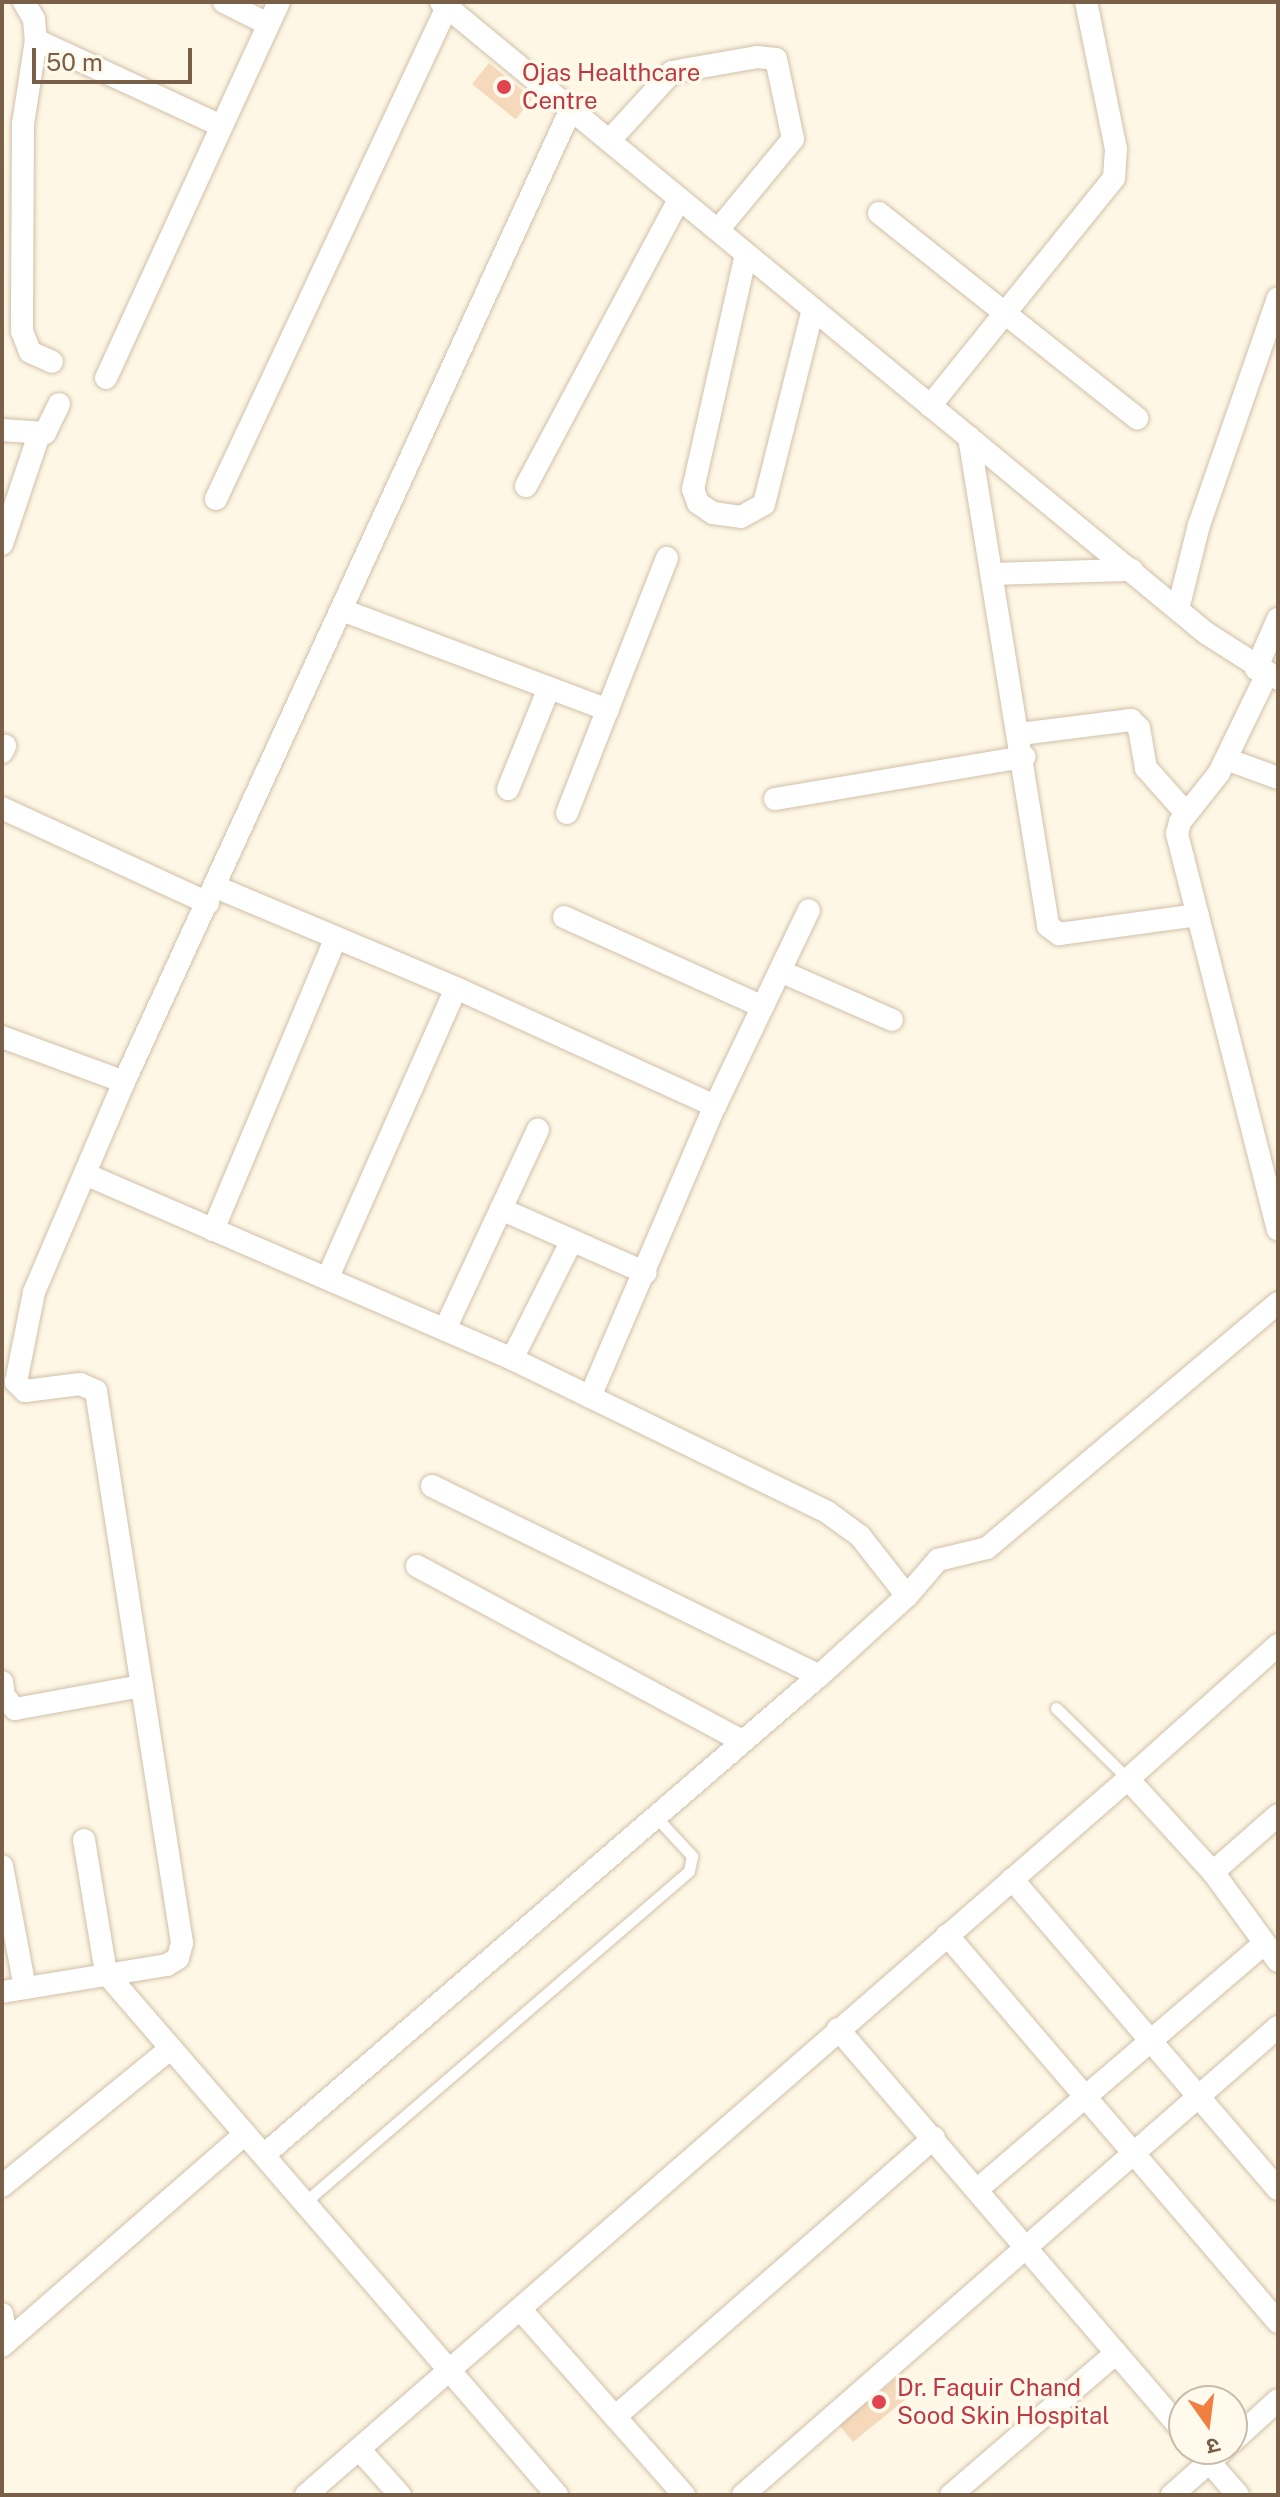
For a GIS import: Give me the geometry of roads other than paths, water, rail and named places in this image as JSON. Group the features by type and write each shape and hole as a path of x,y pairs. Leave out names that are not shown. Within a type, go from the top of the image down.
{"street":[{"path":"24,2 34,19 36,40 23,124 22,331 30,352 52,362"},
{"path":"224,2 268,24"},
{"path":"106,378 279,2"},
{"path":"930,406 1107,189 1117,165 1086,2"},
{"path":"216,499 444,4 1178,609 1267,674"},
{"path":"36,40 221,126"},
{"path":"609,141 672,72 757,57 776,59 793,139 718,230"},
{"path":"2,1992 167,1965 181,1953 96,1391 80,1384 33,1392 20,1389 14,1373 10,1343 124,1082 571,109"},
{"path":"526,486 679,199"},
{"path":"879,213 1008,311 1137,418"},
{"path":"746,254 693,489 698,503 713,513 741,517 764,504 813,309"},
{"path":"1178,609 1199,525 1278,298"},
{"path":"2,544 39,435 50,428 59,404"},
{"path":"2,430 39,435"},
{"path":"969,437 1024,757 1045,916 1052,932 1198,915"},
{"path":"567,813 667,558"},
{"path":"994,574 1132,570"},
{"path":"342,610 608,710"},
{"path":"1278,619 1267,674 1226,759 1186,813 1177,834 1278,1229"},
{"path":"508,789 549,688"},
{"path":"1020,734 1131,720 1139,728 1146,768 1186,813"},
{"path":"775,799 1024,757"},
{"path":"1226,759 1278,778"},
{"path":"2,808 212,895 336,938 456,988 715,1106"},
{"path":"590,1397 646,1273 715,1106 809,910"},
{"path":"564,917 763,1007"},
{"path":"213,1230 336,938"},
{"path":"780,971 892,1020"},
{"path":"328,1277 456,988"},
{"path":"2,1037 124,1082"},
{"path":"445,1329 538,1130"},
{"path":"85,1174 512,1359 827,1512 860,1536 907,1596"},
{"path":"501,1209 646,1273"},
{"path":"512,1359 572,1240"},
{"path":"264,2155 740,1740 819,1676 907,1596 938,1560 987,1548 1278,1303"},
{"path":"432,1486 819,1676"},
{"path":"417,1566 740,1740"},
{"path":"306,2495 1278,1645"},
{"path":"2,1682 4,1696 15,1709 142,1686"},
{"path":"979,2188 1152,2041 1271,1952 1213,1872 1128,1779"},
{"path":"1213,1872 1278,1815"},
{"path":"84,1840 106,1973 557,2495"},
{"path":"2,1866 25,1988"},
{"path":"1012,1879 1278,2189"},
{"path":"947,1935 1137,2150 1278,2322"},
{"path":"743,2495 1024,2246 1278,2027"},
{"path":"838,2029 979,2188 1024,2246 1168,2413"},
{"path":"2,2186 171,2048"},
{"path":"5,2344 245,2134"},
{"path":"615,2417 934,2138"},
{"path":"520,2309 684,2495"},
{"path":"2,2314 5,2344"},
{"path":"951,2495 1116,2353"},
{"path":"1248,2427 1278,2400"},
{"path":"359,2449 400,2495"},
{"path":"1172,2495 1200,2465"},
{"path":"1219,2465 1238,2495"}],"lane":[{"path":"1056,1708 1128,1779"},
{"path":"304,2203 689,1871 692,1856 654,1815"}],"place":[{"name":"Ojas Healthcare Centre","path":"504,87"},
{"name":"Dr. Faquir Chand Sood Skin Hospital","path":"879,2402"}]}
